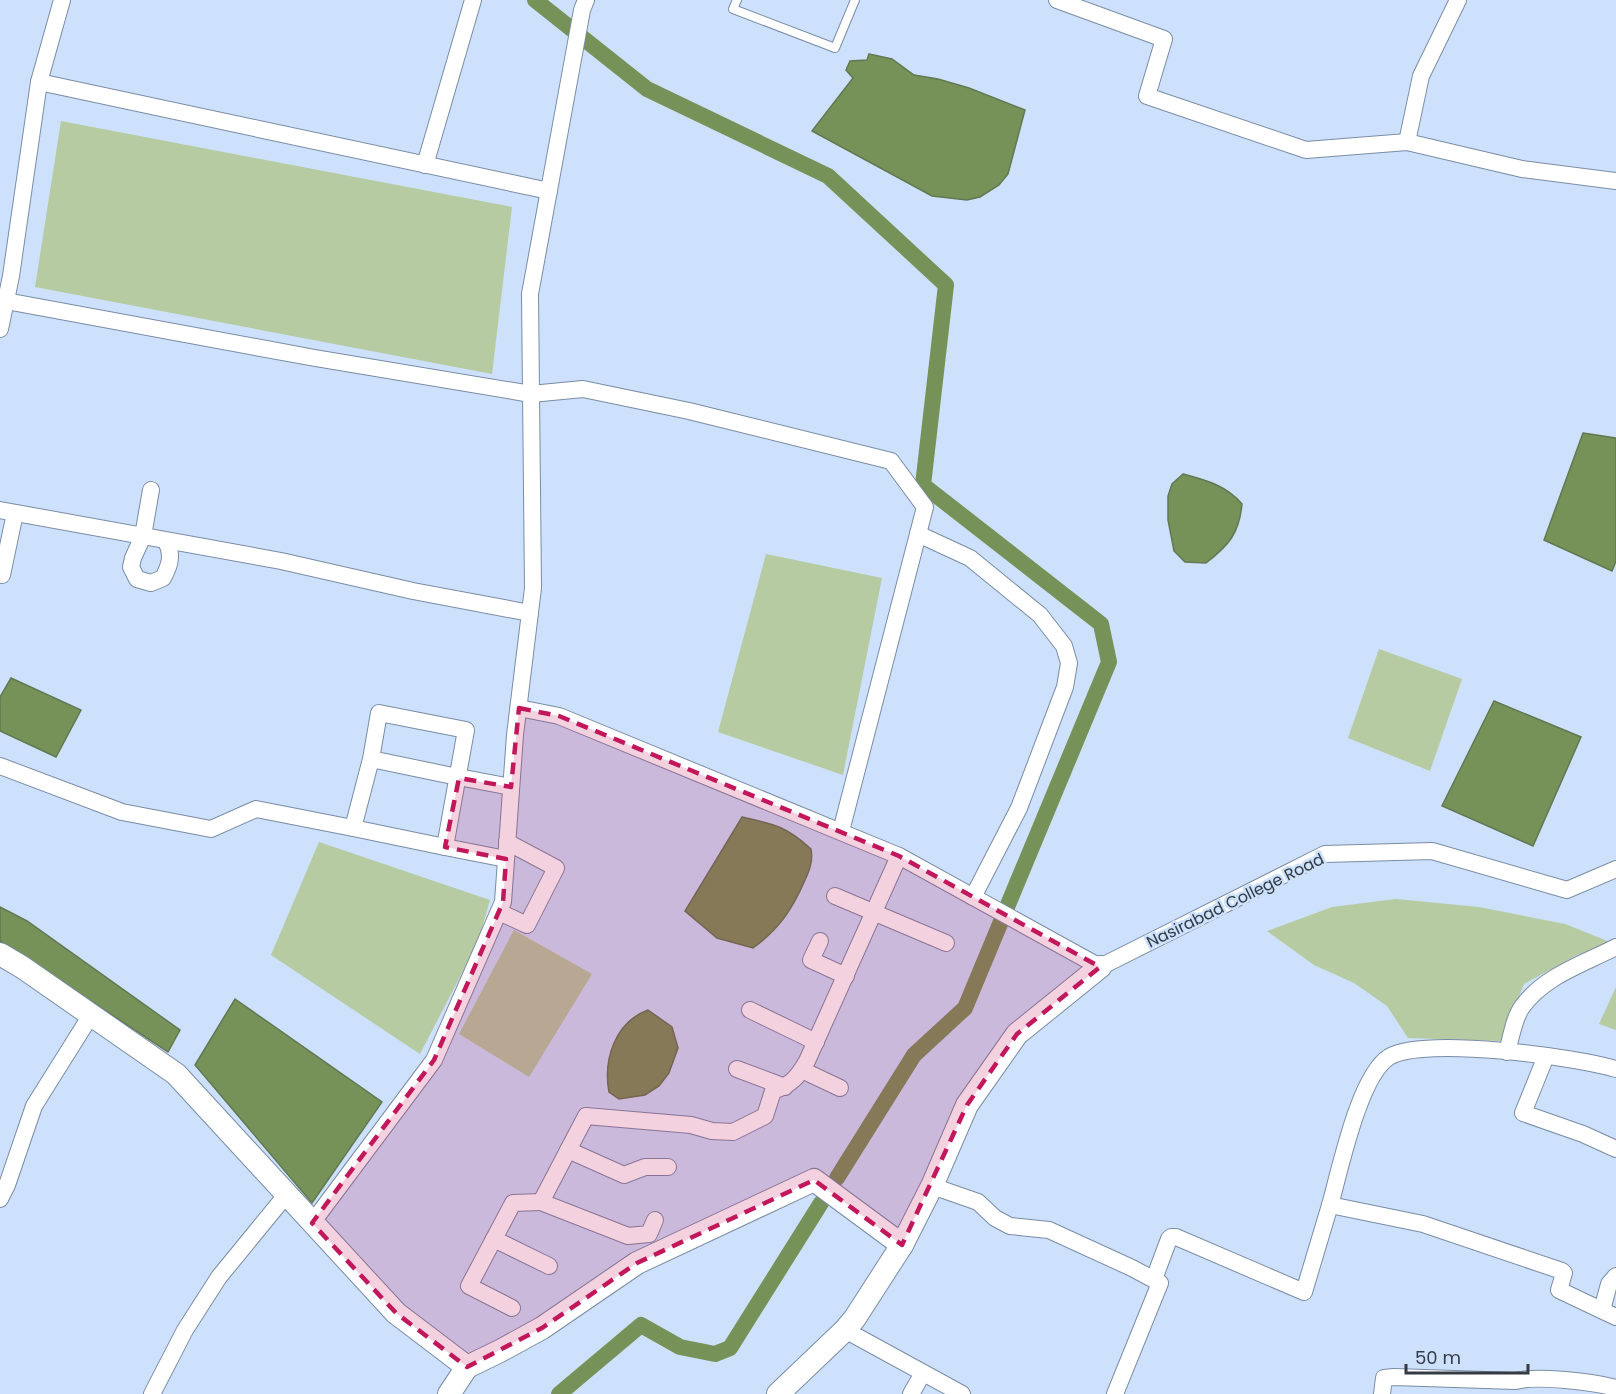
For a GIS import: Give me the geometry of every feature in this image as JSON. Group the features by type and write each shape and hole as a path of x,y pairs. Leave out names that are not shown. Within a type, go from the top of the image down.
{"street":[{"path":"0,329 39,82 62,0"},
{"path":"425,165 473,0"},
{"path":"1057,0 1090,6 1164,39 1147,96 1306,150 1407,141 1522,169 1616,181"},
{"path":"1407,141 1421,76 1458,0"},
{"path":"312,1223 434,1060 503,902 519,708 533,588 530,294 584,5"},
{"path":"39,82 549,191"},
{"path":"6,301 315,358 531,393 583,389 689,411 891,461 925,507 842,831"},
{"path":"151,490 143,536 131,567 137,579 151,583 163,578 171,560 171,550 166,541"},
{"path":"2,575 8,511 281,561 413,591 530,613"},
{"path":"918,534 970,558 1040,615 1064,646 1069,663 1065,687 1019,808 973,897"},
{"path":"519,708 559,716 899,856 1100,967 1017,1034 967,1105 932,1186 903,1245 845,1330 787,1391"},
{"path":"353,828 380,713 466,730 445,847"},
{"path":"370,759 512,787"},
{"path":"0,766 122,812 211,829 256,809 445,847 507,850 556,868 527,925 499,912"},
{"name":"Nasirabad College Road","path":"1100,967 1325,854 1432,851 1567,890 1616,869"},
{"path":"541,1202 586,1116 691,1125 712,1131 733,1132 765,1116 773,1091 798,1078 899,856"},
{"path":"835,896 946,943"},
{"path":"820,941 811,960 846,976"},
{"path":"1507,1052 1520,1008 1540,987 1559,974 1616,947"},
{"path":"0,954 176,1074 396,1313 467,1367"},
{"path":"750,1010 816,1042"},
{"path":"0,1198 11,1176 34,1106 91,1015"},
{"path":"1154,1280 1171,1236 1304,1292 1361,1097 1373,1076 1388,1058 1416,1050 1483,1048 1546,1056 1616,1069"},
{"path":"1546,1056 1523,1113 1583,1134 1616,1149"},
{"path":"737,1069 784,1087"},
{"path":"802,1070 840,1088"},
{"path":"568,1150 624,1175 645,1167 668,1167"},
{"path":"449,1394 467,1367 542,1328 637,1263 814,1180 903,1245"},
{"path":"932,1186 978,1202 995,1218 1010,1226 1048,1230 1160,1284 1115,1394"},
{"path":"152,1394 185,1330 219,1277 282,1200 285,1193"},
{"path":"512,1308 470,1286 513,1203 541,1202 628,1236 649,1234 655,1220"},
{"path":"1330,1205 1423,1224 1562,1271 1564,1273 1559,1290 1609,1314 1609,1284 1616,1276"},
{"path":"494,1239 549,1266"},
{"path":"845,1330 962,1394"},
{"path":"911,1394 922,1372"},
{"path":"1382,1394 1384,1378 1394,1377 1517,1388 1522,1379 1553,1380 1616,1388"}],"lane":[{"path":"737,0 733,9 835,48 855,0"}],"highlighted area":[{"path":"519,708 559,716 899,856 1100,967 1017,1034 967,1105 902,1245 814,1180 637,1263 542,1328 467,1367 396,1313 312,1223 434,1060 503,902 506,859 445,847 459,778 511,787"}],"shaded area":[{"path":"869,54 892,59 914,75 969,88 1025,110 1008,174 999,185 980,197 967,200 932,196 812,131 853,78 846,70 850,61 867,60"},
{"path":"61,121 512,207 492,374 35,287"},
{"path":"1583,433 1616,438 1616,561 1612,571 1544,540"},
{"path":"1183,474 1222,488 1242,504 1241,514 1232,538 1206,563 1185,562 1174,551 1168,520 1168,496 1172,484"},
{"path":"766,554 882,578 843,775 718,732"},
{"path":"1379,649 1462,679 1430,771 1348,738"},
{"path":"11,678 81,710 56,757 0,731 0,697"},
{"path":"1494,701 1581,737 1533,846 1442,806"},
{"path":"742,817 771,824 787,831 802,841 812,853 808,872 790,910 770,934 753,948 717,938 685,911"},
{"path":"319,842 490,900 478,942 420,1054 271,955"},
{"path":"1396,899 1479,907 1565,924 1610,942 1575,956 1524,984 1501,1041 1408,1038 1387,1006 1354,983 1314,965 1267,931 1332,907"},
{"path":"0,907 27,921 180,1030 168,1052 0,941"},
{"path":"514,930 592,974 529,1077 459,1034"},
{"path":"1616,987 1616,1030 1599,1024"},
{"path":"235,999 382,1102 312,1203 195,1065"},
{"path":"648,1010 672,1027 678,1048 669,1073 659,1086 645,1095 619,1099 609,1092 610,1055 627,1023"}],"waterway":[{"path":"535,0 647,89 828,176 946,285 923,485 1101,624 1109,662 965,1008 914,1055 837,1178"},
{"path":"559,1394 641,1325 680,1347 715,1354 730,1348 821,1203"}]}
